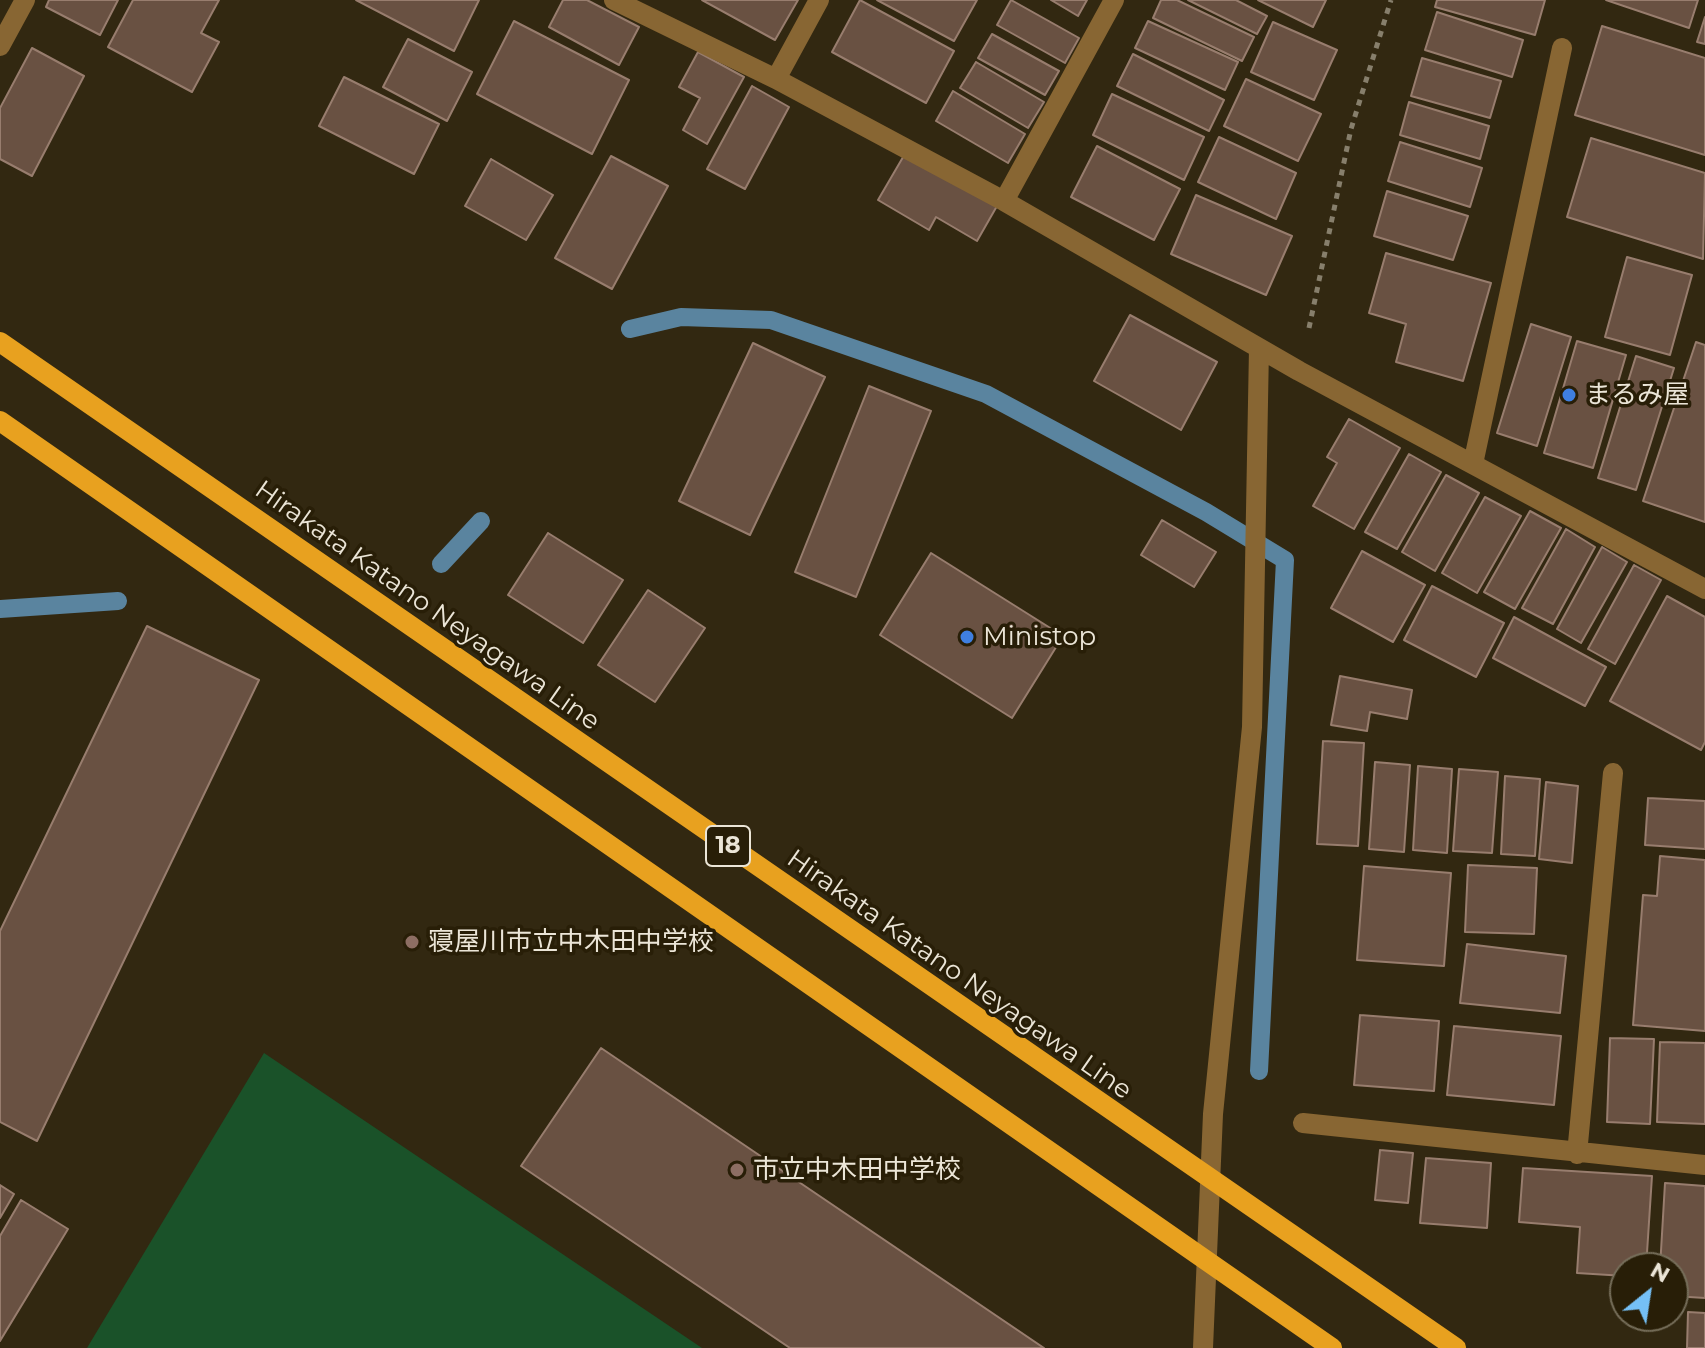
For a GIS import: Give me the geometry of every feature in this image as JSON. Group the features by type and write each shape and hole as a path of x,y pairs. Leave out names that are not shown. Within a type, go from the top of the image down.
{"main road":[{"name":"Hirakata Katano Neyagawa Line","path":"0,342 1456,1348"},
{"name":"18","path":"0,421 1332,1348"}],"street":[{"path":"0,46 25,0"},
{"path":"614,0 776,79 1004,201 1299,371 1705,589"},
{"path":"776,79 819,0"},
{"path":"1004,201 1114,0"},
{"path":"1473,464 1562,48"},
{"path":"1203,1348 1209,1264 1213,1114 1252,727 1259,348"},
{"path":"1577,1154 1613,773"},
{"path":"1303,1123 1705,1165"}],"path":[{"path":"1299,371 1351,129 1391,0"}],"green space":[{"path":"264,1053 702,1348 87,1348"}],"building":[{"path":"49,0 118,0 100,35 46,7"},
{"path":"133,0 219,0 201,33 219,42 192,92 108,47"},
{"path":"356,0 479,0 454,51"},
{"path":"563,0 587,0 639,27 619,65 549,27"},
{"path":"702,0 798,0 775,40"},
{"path":"860,0 954,51 926,103 832,52"},
{"path":"877,0 977,0 954,41"},
{"path":"1011,0 1079,38 1065,63 997,25"},
{"path":"1051,0 1087,0 1078,16"},
{"path":"1161,0 1177,0 1254,37 1242,61 1153,18"},
{"path":"1188,0 1236,0 1267,16 1257,34"},
{"path":"1258,0 1326,0 1313,27"},
{"path":"1437,0 1545,0 1535,35 1435,7"},
{"path":"1606,0 1698,0 1689,28"},
{"path":"1437,12 1523,40 1512,77 1425,50"},
{"path":"1705,17 1705,44 1697,42"},
{"path":"514,21 629,80 592,154 477,94"},
{"path":"1148,21 1238,62 1225,90 1135,48"},
{"path":"1273,22 1337,50 1314,100 1251,72"},
{"path":"1602,26 1705,58 1705,155 1575,115"},
{"path":"992,34 1059,71 1045,95 978,58"},
{"path":"408,39 472,72 447,121 383,87"},
{"path":"32,48 84,76 32,176 0,159 0,108"},
{"path":"698,52 744,77 707,144 683,130 700,98 679,87"},
{"path":"1133,54 1224,100 1209,131 1117,86"},
{"path":"1422,58 1501,81 1490,118 1411,96"},
{"path":"976,62 1044,102 1028,128 960,88"},
{"path":"344,77 439,124 414,174 319,126"},
{"path":"1246,79 1321,114 1298,161 1224,126"},
{"path":"752,86 789,107 745,189 707,169"},
{"path":"953,91 1025,134 1008,163 936,121"},
{"path":"1112,94 1204,137 1184,180 1093,135"},
{"path":"1409,102 1489,126 1480,159 1400,135"},
{"path":"1219,137 1296,173 1276,219 1198,182"},
{"path":"1591,138 1705,173 1703,259 1567,217"},
{"path":"1400,142 1482,168 1470,207 1388,181"},
{"path":"1097,146 1180,189 1154,240 1071,197"},
{"path":"906,152 997,206 977,241 936,217 929,230 878,200"},
{"path":"611,156 668,186 612,289 555,258"},
{"path":"491,159 553,195 526,240 465,206"},
{"path":"1387,191 1468,216 1453,260 1374,236"},
{"path":"1196,195 1292,236 1266,295 1171,254"},
{"path":"1386,253 1491,283 1463,381 1396,362 1406,324 1369,313"},
{"path":"1627,257 1692,275 1670,355 1605,337"},
{"path":"1130,315 1217,362 1181,430 1094,381"},
{"path":"1531,324 1571,337 1537,446 1497,433"},
{"path":"1577,341 1626,355 1593,468 1544,453"},
{"path":"1696,342 1705,345 1705,522 1643,501"},
{"path":"753,343 825,377 750,535 679,501"},
{"path":"1636,356 1674,368 1636,490 1598,478"},
{"path":"869,386 931,411 856,597 795,572"},
{"path":"1349,419 1400,448 1354,529 1313,506 1337,463 1327,457"},
{"path":"1409,454 1441,472 1397,549 1365,532"},
{"path":"1446,475 1479,493 1435,571 1402,552"},
{"path":"1485,497 1521,516 1477,593 1442,573"},
{"path":"1530,511 1561,528 1515,609 1484,592"},
{"path":"1162,520 1216,552 1194,587 1141,555"},
{"path":"1566,529 1595,547 1553,624 1522,608"},
{"path":"548,533 623,580 583,643 508,595"},
{"path":"1602,547 1627,562 1581,643 1557,629"},
{"path":"1362,551 1425,585 1393,642 1331,608"},
{"path":"931,553 1063,636 1012,718 880,635"},
{"path":"1634,565 1661,580 1615,664 1588,649"},
{"path":"1432,586 1504,623 1476,677 1404,640"},
{"path":"648,590 705,628 655,702 598,665"},
{"path":"1667,596 1705,617 1705,742 1701,750 1610,701"},
{"path":"1514,617 1606,667 1585,706 1493,658"},
{"path":"147,626 259,680 37,1141 0,1122 0,931"},
{"path":"1340,676 1412,690 1407,719 1370,712 1367,731 1331,725"},
{"path":"1323,741 1364,743 1358,846 1317,844"},
{"path":"1375,762 1410,765 1404,852 1369,849"},
{"path":"1418,766 1452,769 1447,853 1413,850"},
{"path":"1459,769 1498,772 1492,853 1453,851"},
{"path":"1505,776 1540,779 1535,856 1501,854"},
{"path":"1546,782 1578,786 1572,863 1539,859"},
{"path":"1648,798 1705,801 1705,849 1645,845"},
{"path":"1660,856 1705,860 1705,1031 1633,1025 1643,895 1657,896"},
{"path":"1468,865 1537,868 1534,934 1465,932"},
{"path":"1364,866 1451,873 1444,966 1357,960"},
{"path":"1467,944 1566,956 1560,1013 1460,1003"},
{"path":"1360,1015 1439,1021 1434,1091 1354,1085"},
{"path":"1454,1026 1561,1036 1554,1105 1447,1095"},
{"path":"1610,1038 1654,1039 1650,1124 1607,1122"},
{"path":"1660,1042 1705,1043 1705,1124 1657,1122"},
{"path":"601,1048 1044,1348 790,1348 521,1166"},
{"path":"1380,1150 1413,1153 1408,1203 1375,1200"},
{"path":"1426,1158 1491,1163 1487,1228 1420,1223"},
{"path":"1523,1168 1652,1176 1647,1252 1609,1252 1609,1275 1577,1273 1580,1227 1519,1222"},
{"path":"1665,1183 1705,1186 1705,1298 1689,1297 1689,1252 1661,1252"},
{"path":"0,1185 14,1194 0,1218"},
{"path":"21,1200 68,1229 0,1341 0,1236"},
{"path":"1689,1312 1705,1313 1705,1348 1687,1348"}],"waterway":[{"path":"630,329 681,317 771,320 986,394 1206,512 1285,560 1259,1071"},
{"path":"441,564 481,521"},
{"path":"0,609 118,601"}],"place":[{"name":"まるみ屋","path":"1569,395"},
{"name":"Ministop","path":"967,637"},
{"name":"寝屋川市立中木田中学校","path":"412,942"},
{"name":"市立中木田中学校","path":"737,1170"}]}
